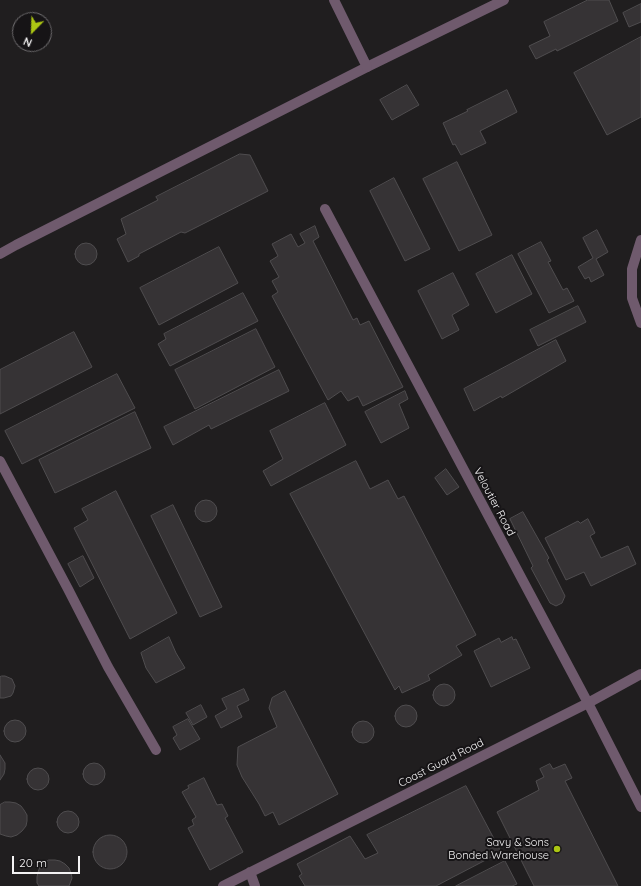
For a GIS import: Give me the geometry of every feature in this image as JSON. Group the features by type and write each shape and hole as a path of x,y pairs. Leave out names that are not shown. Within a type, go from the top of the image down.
{"street":[{"path":"334,0 367,67"},
{"path":"0,254 367,67 504,0"},
{"name":"Veloutier Road","path":"325,209 588,703 641,807"},
{"path":"641,240 632,269 632,298 641,323"},
{"path":"0,461 108,667 156,750"},
{"name":"Coast Guard Road","path":"223,886 588,703 641,674"},
{"path":"250,872 255,886"}],"building":[{"path":"588,0 609,0 618,21 557,51 556,49 536,59 529,46 550,36 544,22"},
{"path":"641,4 641,22 629,27 623,13"},
{"path":"641,37 641,117 607,135 574,73"},
{"path":"407,85 419,105 392,120 380,100"},
{"path":"507,90 517,112 480,131 486,143 461,155 455,144 453,145 443,123"},
{"path":"240,154 250,155 268,191 185,233 181,232 139,254 139,256 128,262 117,239 126,234 121,219 158,200 156,197"},
{"path":"457,162 492,235 459,251 423,179"},
{"path":"394,178 430,249 405,261 370,191"},
{"path":"315,226 319,237 313,241 353,320 357,318 360,325 369,321 403,387 363,406 358,396 348,401 341,391 328,400 272,296 278,292 272,281 279,277 270,261 278,256 272,244 291,234 298,247 305,243 300,234"},
{"path":"597,230 608,252 596,259 604,275 591,282 589,277 585,279 578,267 593,258 583,238"},
{"path":"541,242 551,261 548,262 563,290 567,288 574,301 549,313 518,254"},
{"path":"86,243 94,246 97,254 94,262 86,265 78,262 75,254 78,246"},
{"path":"219,247 238,283 159,325 140,288"},
{"path":"512,255 532,294 496,313 476,274"},
{"path":"453,273 469,305 452,315 459,330 442,339 418,291"},
{"path":"243,293 258,321 170,366 158,344 166,339 164,334"},
{"path":"578,306 586,322 538,346 530,330"},
{"path":"256,329 275,367 195,409 175,370"},
{"path":"74,332 92,367 0,414 0,370"},
{"path":"556,340 566,361 502,398 501,396 474,411 464,389"},
{"path":"279,370 289,391 211,429 209,425 173,445 164,427"},
{"path":"117,374 135,408 22,464 5,431"},
{"path":"405,391 408,399 399,404 409,428 381,443 365,412"},
{"path":"325,403 346,445 271,486 263,471 283,459 270,431"},
{"path":"135,412 151,448 55,493 39,460"},
{"path":"356,461 370,489 388,480 398,499 404,496 476,635 456,646 462,655 428,675 430,680 402,693 399,686 395,690 290,494"},
{"path":"446,469 459,487 447,495 435,478"},
{"path":"116,491 177,613 130,639 74,528 88,520 82,509"},
{"path":"206,500 214,503 217,511 214,519 206,522 198,519 195,511 198,503"},
{"path":"173,505 222,607 200,617 151,516"},
{"path":"523,512 549,558 547,560 565,596 562,603 556,606 550,603 531,568 533,566 510,519"},
{"path":"588,519 595,533 590,536 601,558 628,546 636,564 591,586 584,572 566,580 545,538 578,521 580,523"},
{"path":"83,556 94,578 80,587 68,564"},
{"path":"169,637 185,668 156,683 146,668 141,653"},
{"path":"512,637 513,640 516,639 530,668 491,687 474,651 499,638 501,642"},
{"path":"2,676 12,679 15,686 11,696 0,698 0,677"},
{"path":"444,684 452,687 455,695 452,703 444,706 436,703 433,695 436,687"},
{"path":"244,689 249,700 237,706 242,717 221,728 215,716 227,709 222,699"},
{"path":"285,691 338,794 279,825 273,812 265,816 242,777 237,765 238,747 277,727 269,708 272,698"},
{"path":"201,705 207,717 193,725 186,713"},
{"path":"406,705 414,708 417,716 414,724 406,727 398,724 395,716 398,708"},
{"path":"188,719 200,739 180,750 173,738 177,735 173,727"},
{"path":"15,720 23,723 26,731 23,739 15,742 7,739 4,731 7,723"},
{"path":"363,721 371,724 374,732 371,740 363,743 355,740 352,732 355,724"},
{"path":"0,755 5,763 5,769 0,780"},
{"path":"94,763 102,766 105,774 102,782 94,785 86,782 83,774 86,766"},
{"name":"Savy & Sons Bonded Warehouse","path":"550,764 553,769 565,764 572,778 565,781 618,886 534,886 497,812 539,790 536,781 544,777 540,769"},
{"path":"38,768 46,771 49,779 46,787 38,790 30,787 27,779 30,771"},
{"path":"204,778 217,805 222,804 228,816 225,818 243,852 210,870 188,828 194,825 192,820 196,817 182,792 189,788 188,786"},
{"path":"466,786 501,852 436,886 305,886 299,876 302,874 297,864 350,836 365,859 378,853 367,835"},
{"path":"5,802 16,803 21,806 27,815 26,826 17,835 11,837 0,834 0,805"},
{"path":"68,811 76,814 79,822 76,830 68,833 60,830 57,822 60,814"},
{"path":"107,835 113,835 117,836 124,842 127,852 126,859 120,866 113,869 107,869 103,868 96,862 93,855 93,849 94,845 100,838"},
{"path":"49,860 60,861 69,868 72,878 69,886 39,886 37,883 38,872 40,867"},
{"path":"505,861 517,884 512,886 456,886"}],"place":[{"name":"Savy & Sons Bonded Warehouse","path":"557,849"}]}
